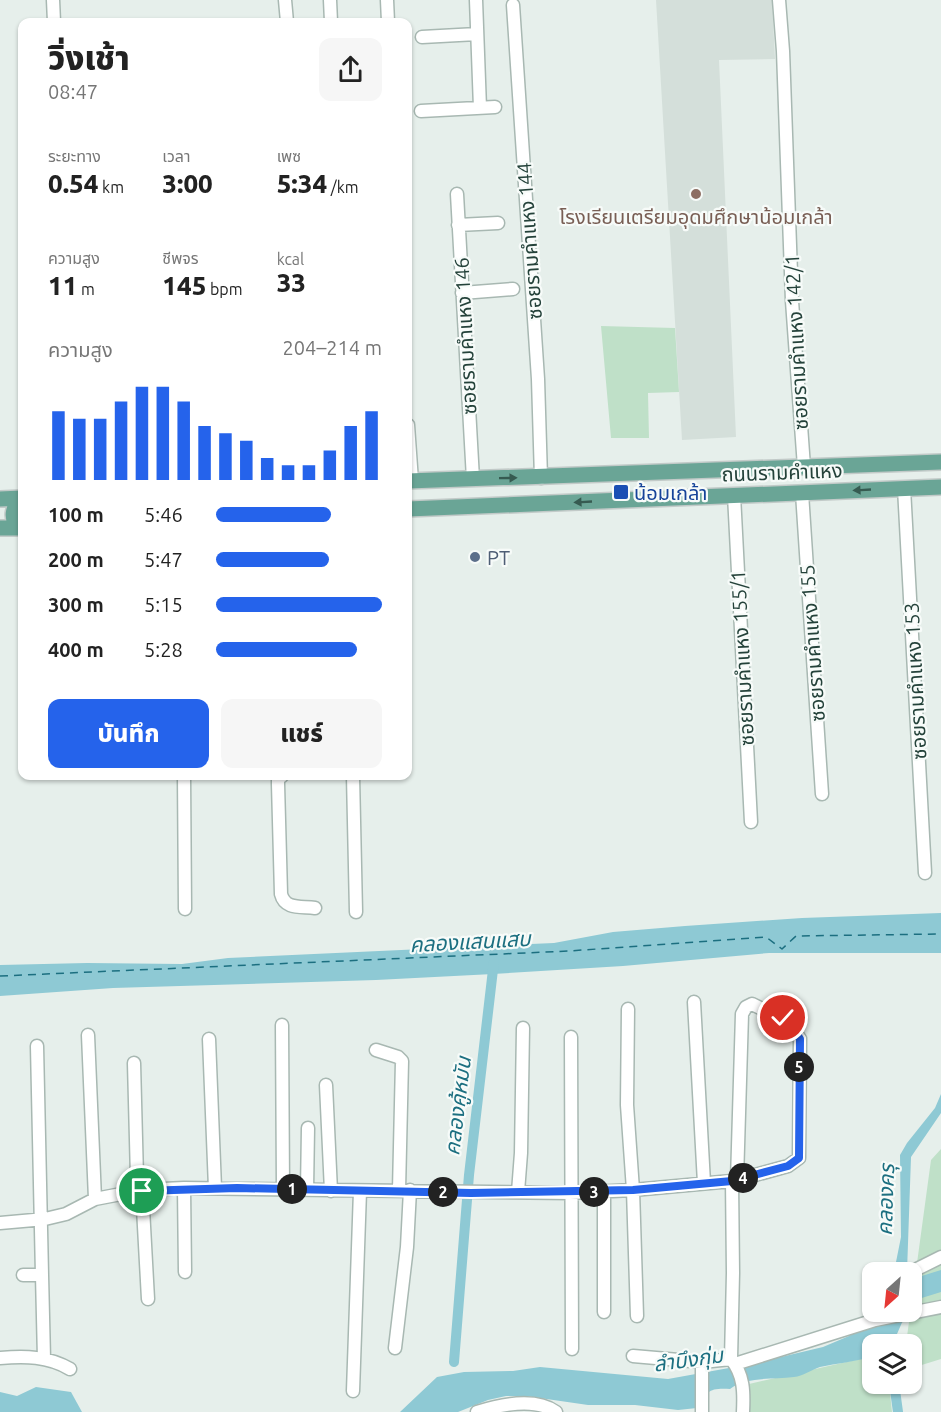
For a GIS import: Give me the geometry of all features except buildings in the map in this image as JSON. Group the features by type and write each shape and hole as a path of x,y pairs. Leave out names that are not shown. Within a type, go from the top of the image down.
{"main road":[{"name":"ถนนรามคำแหง","path":"412,481 941,462"},
{"name":"ถนนรามคำแหง","path":"412,509 941,487"},
{"path":"0,499 18,498"},
{"path":"18,504 13,515 18,525"},
{"path":"0,528 18,528"}],"street":[{"path":"53,0 54,18"},
{"path":"285,0 287,18"},
{"path":"330,0 331,18"},
{"path":"387,0 388,18"},
{"path":"476,0 480,108"},
{"name":"ซอยรามคำแหง 142/1","path":"778,0 783,51 792,301 804,467"},
{"name":"ซอยรามคำแหง 144","path":"513,5 538,379 542,478"},
{"path":"422,37 477,34"},
{"path":"421,111 519,104"},
{"name":"ซอยรามคำแหง 146","path":"456,194 473,478"},
{"path":"458,225 498,223"},
{"path":"462,293 513,289"},
{"name":"ซอยรามคำแหง 153","path":"904,488 925,873"},
{"name":"ซอยรามคำแหง 155","path":"802,493 822,794"},
{"name":"ซอยรามคำแหง 155/1","path":"734,495 751,822"},
{"path":"184,780 185,909"},
{"path":"278,780 280,894 287,906 315,908"},
{"path":"353,780 356,912"},
{"path":"694,1002 704,1183"},
{"path":"0,1223 40,1220 66,1214 95,1199 142,1191 215,1188 570,1193 633,1190 734,1180 788,1166 799,1158 800,1039 787,1021 752,1004 746,1007 742,1014 734,1180 735,1363 743,1384 743,1412"},
{"path":"628,1009 627,1106 633,1190 637,1316"},
{"path":"282,1025 284,1189"},
{"path":"518,1192 521,1153 523,1029"},
{"path":"88,1035 95,1199"},
{"path":"570,1037 572,1349"},
{"path":"209,1039 215,1188"},
{"path":"37,1046 44,1359"},
{"path":"376,1050 398,1057 402,1061 407,1247 395,1348"},
{"path":"134,1063 136,1178 142,1191 148,1299"},
{"path":"326,1085 331,1191"},
{"path":"307,1190 308,1128"},
{"path":"184,1188 185,1272"},
{"path":"353,1391 360,1191"},
{"path":"604,1191 604,1312"},
{"path":"922,1266 941,1257"},
{"path":"23,1275 42,1275"},
{"path":"922,1306 941,1306"},
{"path":"633,1356 703,1366 735,1363 868,1322"},
{"path":"0,1358 27,1356 44,1359 70,1369"},
{"path":"702,1409 703,1366"},
{"path":"477,1412 500,1405 522,1404 548,1407 556,1412"}],"shaded area":[{"name":"โรงเรียนเตรียมอุดมศึกษาน้อมเกล้า","path":"656,0 772,0 775,59 719,60 736,437 682,440"}],"green space":[{"path":"601,326 675,328 679,392 648,393 649,438 611,438"},
{"path":"941,1149 941,1359 922,1365 922,1334 907,1334 909,1322 922,1322 922,1262 917,1262 931,1160"},
{"path":"862,1358 862,1394 890,1394 892,1412 748,1412 749,1384"}],"water":[{"path":"941,913 941,953 769,953 623,966 493,974 113,988 0,996 0,965 182,964 228,958 554,943 613,932 802,918"},
{"path":"941,1094 941,1113 911,1157 907,1262 896,1262 901,1237 900,1155 935,1108"},
{"path":"941,1270 941,1292 922,1298 922,1276"},
{"path":"885,1322 902,1322 897,1334 862,1334 862,1359 820,1367 797,1376 752,1380 730,1389 713,1390 706,1394 697,1408 678,1410 635,1405 588,1405 526,1396 506,1396 488,1400 458,1412 400,1412 437,1377 464,1372 513,1371 540,1367 668,1379 729,1368 735,1371 743,1366 823,1347 860,1329"},
{"path":"36,1387 71,1392 82,1412 0,1412 0,1392 17,1396"}],"waterway":[{"name":"คลองคู้หมัน","path":"454,1362 469,1175 494,961"},
{"name":"คลองครุ","path":"896,1394 898,1412"}],"ferry route":[{"path":"0,976 569,951 766,937 782,949 796,936 941,934"}],"place":[{"name":"โรงเรียนเตรียมอุดมศึกษาน้อมเกล้า","path":"696,194"},
{"name":"น้อมเกล้า","path":"621,492"},
{"name":"PT","path":"475,557"}],"route":[{"path":"142,1191 237,1188 570,1193 633,1190 737,1180 788,1166 799,1158 800,1039 783,1018"}],"water label":[{"name":"คลองแสนแสบ","path":"470,941"},
{"name":"ลำบึงกุ่ม","path":"688,1359"}]}
